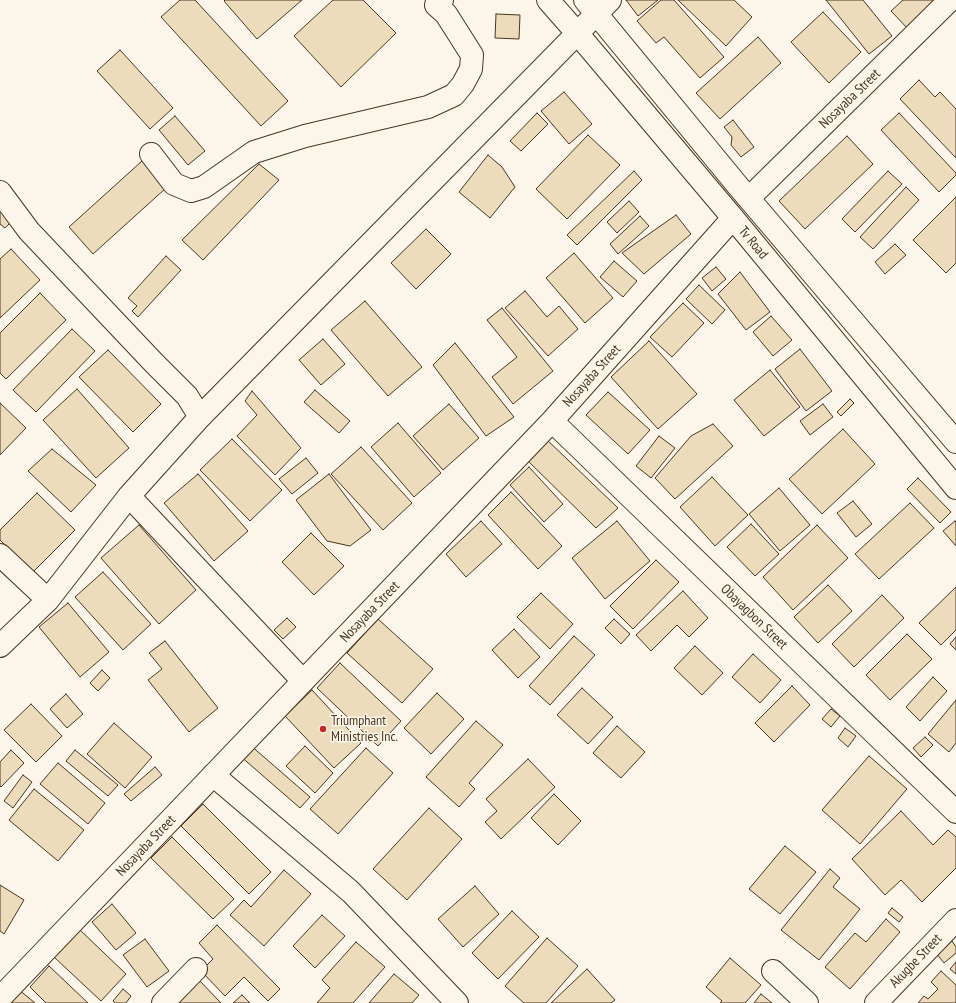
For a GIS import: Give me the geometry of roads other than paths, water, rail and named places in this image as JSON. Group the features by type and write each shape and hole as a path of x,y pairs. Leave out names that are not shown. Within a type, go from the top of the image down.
{"street":[{"name":"Tv Road","path":"548,0 732,218 956,488"},
{"name":"Nosayaba Street","path":"749,198 950,0"},
{"path":"151,154 174,184 192,191 204,187 254,152 305,136 428,107 454,95 463,84 471,69 472,55 437,2"},
{"name":"Tv Road","path":"597,4 749,198 956,442"},
{"path":"0,646 48,600 129,496 200,417 577,33 597,4"},
{"path":"0,192 29,232 187,396 200,417"},
{"name":"Nosayaba Street","path":"0,998 552,421 732,218"},
{"name":"Obayagbon Street","path":"552,421 956,812"},
{"path":"129,496 303,681"},
{"path":"0,555 48,600"},
{"path":"213,775 351,892 454,1002"},
{"name":"Akugbe Street","path":"876,1003 956,920"},
{"path":"163,1003 196,969"},
{"path":"773,971 807,1003"}],"place":[{"name":"Triumphant Ministries Inc.","path":"323,729"}]}
